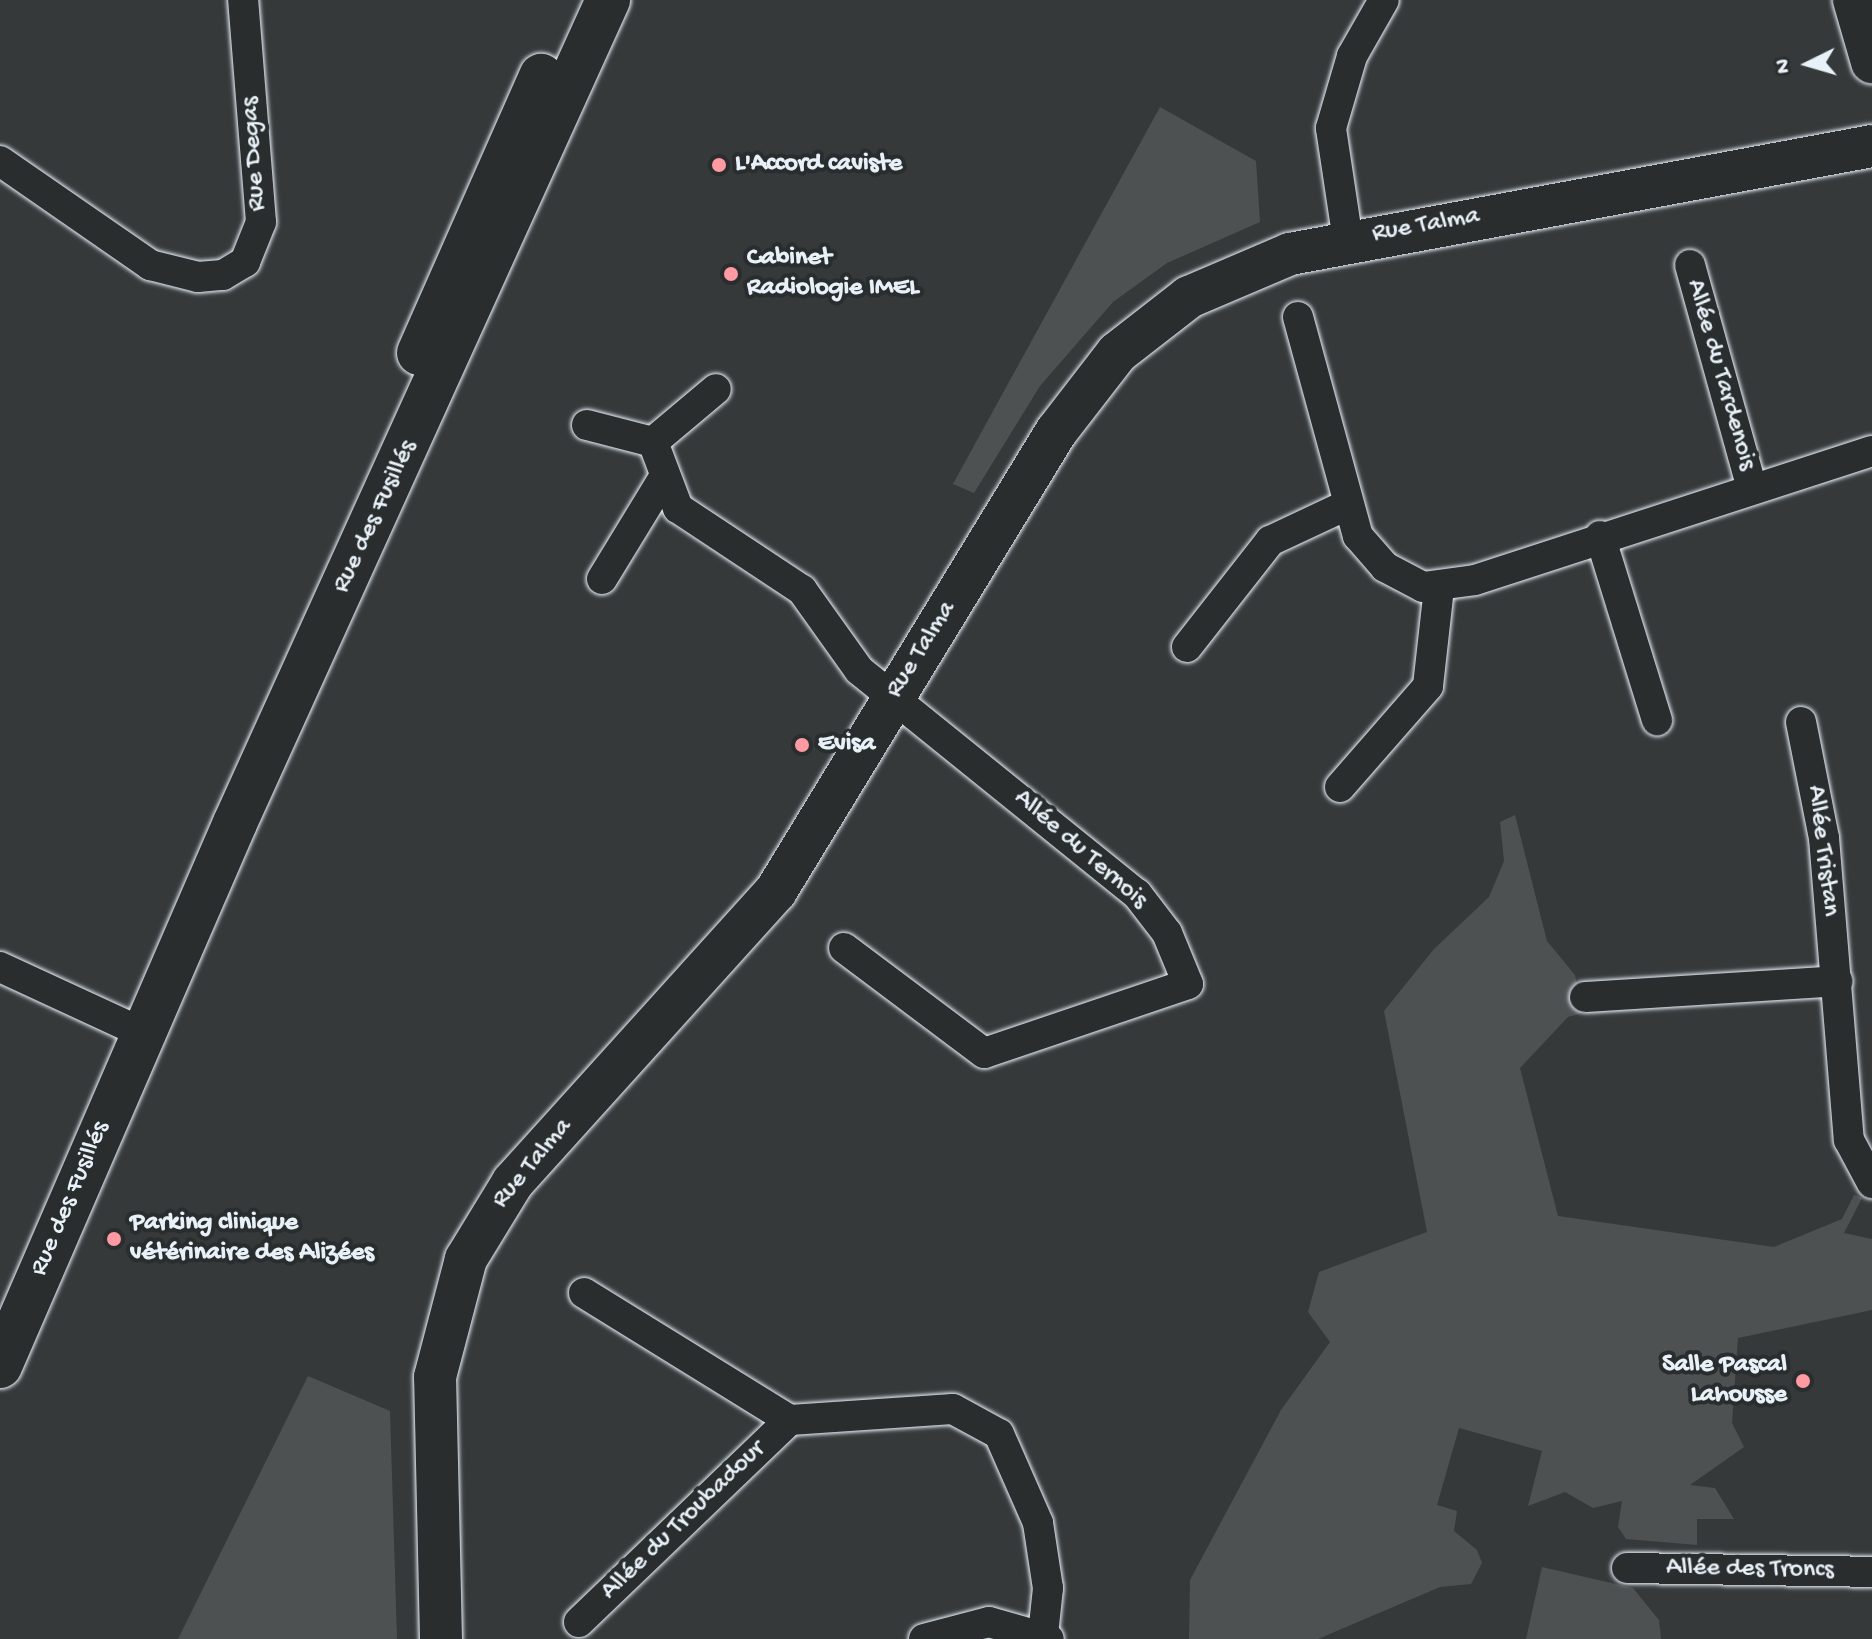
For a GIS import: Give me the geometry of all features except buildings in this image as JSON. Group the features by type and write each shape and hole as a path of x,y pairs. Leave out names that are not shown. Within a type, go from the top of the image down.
{"main road":[{"name":"Rue des Fusillés","path":"0,1366 129,1027 574,0"},
{"name":"Rue des Fusillés","path":"0,1290 129,1027 608,0"}],"street":[{"name":"Rue Degas","path":"0,161 150,265 198,277 245,262 261,222 243,0"},
{"path":"1348,241 1331,128 1352,56 1384,0"},
{"path":"1854,0 1872,62"},
{"name":"Rue Talma","path":"441,1639 435,1377 466,1259 513,1182 776,891 1056,432 1117,353 1189,297 1240,270 1348,241 1872,146"},
{"name":"Allée du Tardenois","path":"1690,265 1751,485"},
{"path":"1298,317 1347,505 1358,536 1385,567 1439,588 1428,686 1340,787"},
{"path":"587,425 653,442 716,389"},
{"name":"Allée du Ternois","path":"653,442 663,479 687,517 802,590 846,657 1137,894 1167,933 1188,984 984,1053 844,948"},
{"name":"Allée du Tardenois","path":"1439,588 1751,485 1872,451"},
{"path":"602,579 663,479"},
{"path":"1187,647 1270,541 1347,505"},
{"path":"1600,536 1657,720"},
{"name":"Allée Tristan","path":"1801,722 1824,838 1849,1140 1872,1183"},
{"path":"0,967 129,1027"},
{"path":"1585,997 1837,981"},
{"name":"Allée du Troubadour","path":"584,1293 790,1420 931,1408 987,1423 1008,1448 1038,1523 1048,1588 1046,1637"},
{"name":"Allée du Troubadour","path":"579,1622 790,1420"},
{"name":"Allée des Troncs","path":"1627,1568 1872,1572"},
{"path":"924,1639 989,1622 1046,1637"}],"shaded area":[{"path":"1160,107 1256,161 1260,222 1167,263 1113,302 1040,386 974,493 953,484"},
{"path":"1515,815 1547,941 1575,975 1582,1013 1568,1017 1520,1068 1558,1216 1774,1247 1842,1219 1854,1195 1862,1198 1844,1233 1872,1239 1872,1310 1738,1338 1732,1423 1744,1447 1690,1485 1715,1488 1734,1519 1697,1519 1697,1545 1626,1539 1618,1527 1622,1501 1593,1508 1565,1492 1528,1506 1542,1451 1459,1428 1437,1505 1457,1511 1454,1531 1477,1550 1482,1563 1471,1584 1440,1587 1318,1639 1189,1639 1190,1580 1281,1410 1330,1342 1308,1312 1319,1272 1427,1232 1384,1011 1434,949 1489,897 1504,861 1500,822"},
{"path":"308,1376 390,1411 397,1639 178,1639"},
{"path":"1542,1567 1633,1588 1659,1620 1661,1639 1526,1639"}],"place":[{"name":"L'Accord caviste","path":"719,165"},
{"name":"Cabinet Radiologie IMEL","path":"731,274"},
{"name":"Evisa","path":"802,745"},
{"name":"Parking clinique vétérinaire des Alizées","path":"114,1239"},
{"name":"Salle Pascal Lahousse","path":"1803,1381"}]}
